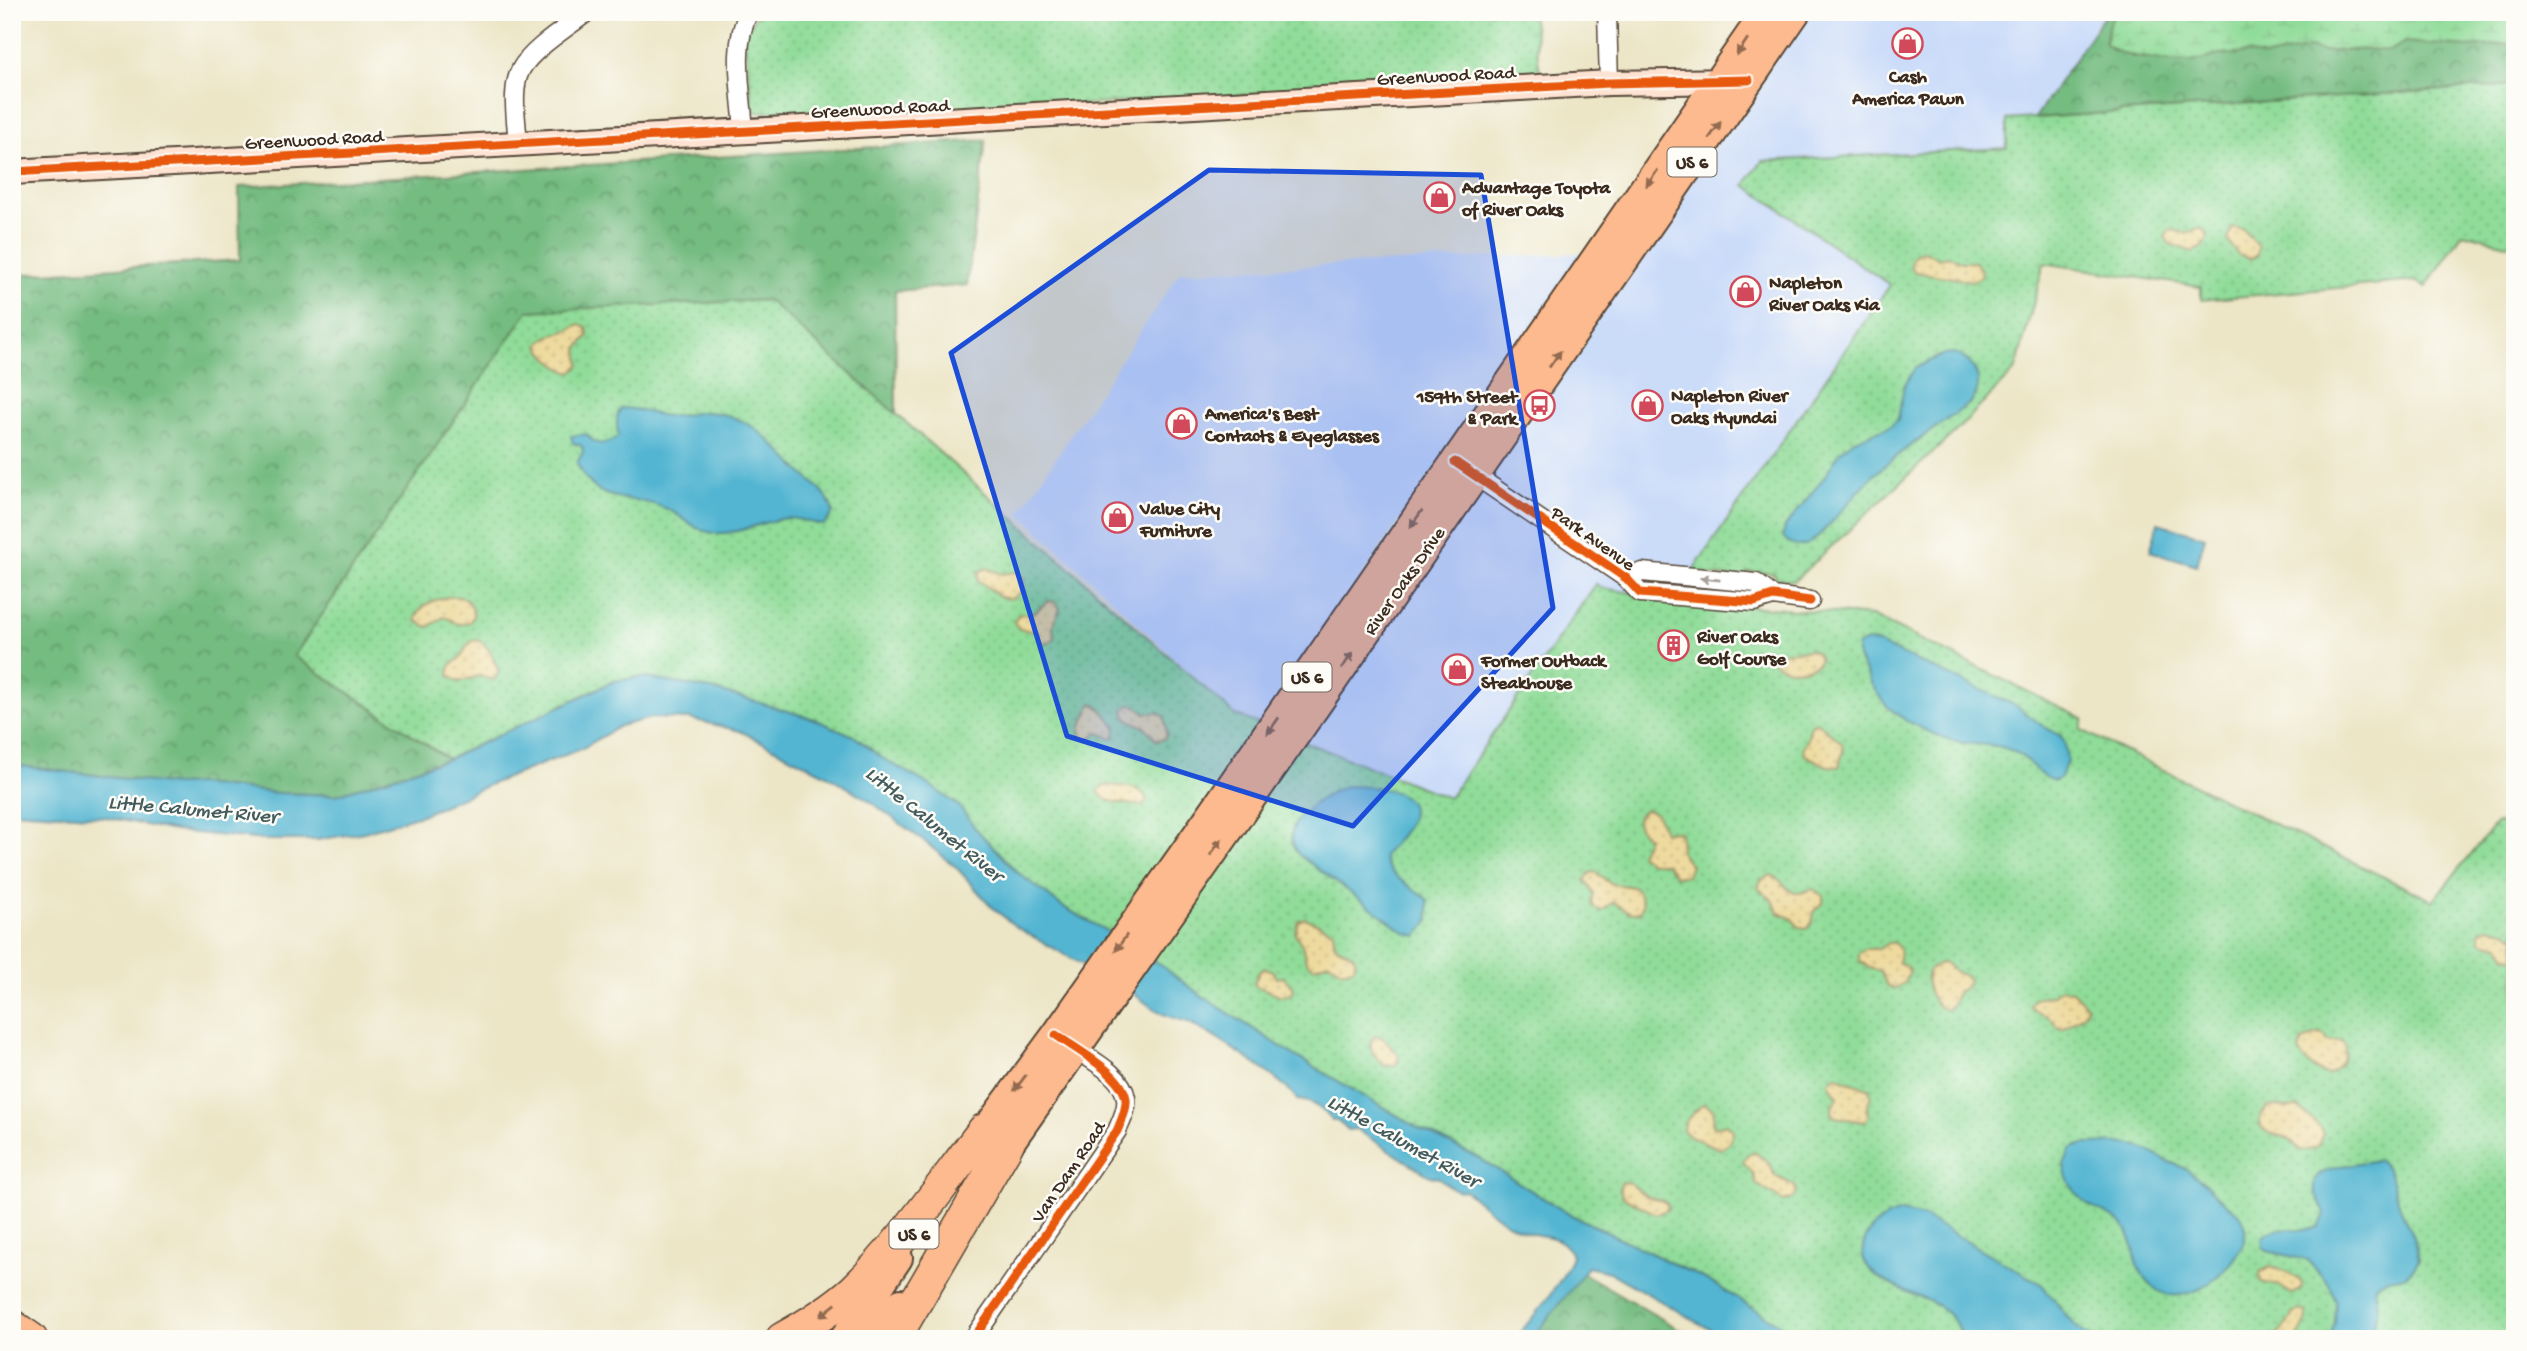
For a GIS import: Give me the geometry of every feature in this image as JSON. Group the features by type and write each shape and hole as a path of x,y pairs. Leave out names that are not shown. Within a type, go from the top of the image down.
{"highway":[{"path":"782,1339 813,1321 853,1290 996,1138"},
{"path":"894,1339 996,1138"},
{"path":"12,1326 31,1339"}],"main road":[{"name":"River Oaks Drive","path":"1465,469 1766,12"},
{"name":"River Oaks Drive","path":"996,1138 1095,1001 1465,469 1796,12"},
{"name":"US 6","path":"844,1339 996,1138"},
{"name":"US 6","path":"876,1339 996,1138"}],"street":[{"path":"518,145 516,89 520,70 533,55 587,12"},
{"path":"744,132 738,39 749,12"},
{"path":"1607,12 1609,83"},
{"name":"Greenwood Road","path":"12,172 1609,83 1749,80"},
{"name":"Park Avenue","path":"1465,469 1626,578 1640,593 1754,602 1773,596 1810,601"},
{"name":"Van Dam Road","path":"973,1339 1117,1131 1124,1113 1126,1097 1117,1082 1102,1067 1065,1042"}],"highlighted area":[{"path":"1209,170 1481,175 1553,608 1353,826 1067,736 951,353"}],"shaded area":[{"path":"1808,12 2107,12 2035,118 2007,120 2008,148 1762,161 1745,185 1891,285 1674,599 1596,585 1450,798 1303,741"},
{"path":"1584,253 1259,725 1235,715 1019,513 1180,272"}],"green space":[{"path":"759,12 1532,12 1540,73 1329,90 960,112 753,112 744,33"},
{"path":"2107,12 2116,12 2109,24 2105,44 2113,50 2135,57 2191,62 2219,55 2247,53 2266,57 2309,48 2323,51 2389,51 2405,42 2471,47 2515,43 2515,85 2035,118"},
{"path":"2116,12 2515,12 2515,43 2471,47 2405,42 2389,51 2323,51 2309,48 2266,57 2247,53 2219,55 2191,62 2168,61 2123,54 2105,44 2109,24"},
{"name":"River Oaks Golf Course","path":"2515,85 2515,246 2463,233 2426,287 2415,281 2201,300 2201,287 2044,263 2016,369 1955,432 1794,581 1778,579 1773,573 1748,572 1743,578 1691,573 1890,285 1745,185 1762,161 2007,148 2007,120"},
{"path":"986,140 967,285 895,291 896,414 768,300 528,311 294,656 448,759 336,795 278,793 201,784 175,785 12,765 12,275 240,260 239,187"},
{"name":"River Oaks Golf Course","path":"768,300 1235,715 1449,798 1596,584 1602,588 1682,601 1872,616 2084,719 2081,730 2433,901 2496,823 2515,825 2515,1339 1803,1339 1707,1280 1569,1214 1477,1157 1422,1130 1297,1057 1202,996 1159,964 1063,907 1016,871 976,829 959,806 928,784 882,758 854,736 814,719 710,689 641,677 614,681 448,759 294,656 528,310"},
{"path":"1571,1266 1696,1339 1521,1339"}],"sand":[{"path":"2233,227 2244,230 2259,247 2257,256 2250,259 2238,255 2228,240"},
{"path":"2199,228 2206,231 2208,238 2202,247 2193,252 2170,244 2165,237 2170,230 2187,233"},
{"path":"1924,251 1938,258 1950,256 1961,262 1975,262 1981,270 1981,277 1972,281 1915,272 1911,267 1913,258"},
{"path":"579,324 587,328 588,336 578,348 580,365 572,373 553,362 539,345 547,338"},
{"path":"986,568 1001,574 1014,572 1021,575 1024,582 1022,591 1011,599 1000,597 978,580 978,572"},
{"path":"461,597 472,608 473,617 470,621 458,624 444,617 428,627 416,621 418,614 427,604 440,599"},
{"path":"1048,601 1056,602 1060,609 1053,625 1054,639 1047,644 1041,642 1036,631 1019,629 1014,622 1018,615 1035,612"},
{"path":"473,640 483,643 490,651 499,672 494,680 479,676 459,682 449,676 450,666 461,657"},
{"path":"1811,650 1817,653 1820,659 1817,664 1805,668 1789,669 1773,661 1784,652"},
{"path":"1092,703 1102,710 1116,727 1115,736 1111,738 1099,733 1087,739 1081,736 1080,729"},
{"path":"1132,704 1146,713 1164,716 1167,734 1164,739 1157,741 1146,728 1126,718 1124,709"},
{"path":"1817,722 1842,743 1839,767 1827,766 1805,755 1803,748 1811,725"},
{"path":"1108,785 1136,789 1147,800 1141,806 1111,801 1098,792"},
{"path":"1646,810 1657,814 1664,832 1680,833 1681,853 1691,865 1687,876 1675,876 1666,863 1650,863 1640,854 1648,838 1637,820"},
{"path":"1595,872 1610,883 1634,888 1643,904 1640,912 1631,913 1613,902 1602,911 1594,908 1594,893 1585,880 1590,873"},
{"path":"1771,875 1792,892 1813,889 1823,896 1823,903 1814,912 1812,923 1807,928 1799,927 1791,918 1779,913 1771,899 1758,888 1761,880"},
{"path":"1305,918 1333,931 1335,945 1354,955 1356,963 1353,968 1343,971 1329,962 1314,967 1308,963 1295,933 1298,921"},
{"path":"2488,927 2506,930 2515,937 2515,959 2507,957 2500,945 2480,940 2480,931"},
{"path":"1888,943 1898,947 1898,962 1910,972 1903,984 1895,989 1887,985 1880,971 1869,968 1859,960 1859,954 1864,949 1879,949"},
{"path":"1941,963 1966,976 1969,981 1946,1010 1933,999 1927,981 1929,970"},
{"path":"1265,968 1273,971 1277,978 1283,977 1294,988 1292,994 1282,996 1256,986 1254,983 1259,972"},
{"path":"2061,989 2072,991 2087,1006 2084,1014 2063,1029 2030,1006 2035,998 2053,995"},
{"path":"2317,1034 2324,1035 2328,1041 2341,1041 2345,1044 2341,1062 2328,1075 2310,1066 2299,1050 2303,1041"},
{"path":"1374,1036 1382,1037 1398,1054 1399,1060 1395,1065 1385,1066 1375,1056 1371,1049"},
{"path":"1837,1076 1869,1088 1871,1096 1867,1106 1868,1117 1864,1122 1835,1117 1831,1113 1838,1098 1829,1083"},
{"path":"1705,1104 1714,1110 1713,1128 1727,1124 1734,1131 1729,1143 1720,1149 1689,1136 1683,1130 1691,1115"},
{"path":"2268,1107 2299,1107 2316,1123 2323,1134 2318,1146 2300,1150 2289,1139 2264,1130 2260,1116"},
{"path":"1756,1153 1769,1163 1775,1176 1795,1186 1796,1193 1792,1199 1783,1201 1756,1184 1754,1175 1743,1162 1748,1154"},
{"path":"1622,1182 1630,1183 1646,1196 1663,1201 1668,1205 1667,1210 1656,1214 1623,1197 1619,1188"},
{"path":"2270,1267 2295,1277 2302,1283 2301,1289 2292,1294 2279,1286 2261,1282 2260,1272"},
{"path":"2300,1310 2306,1313 2307,1320 2297,1339 2266,1339 2279,1333 2292,1313"}],"water":[{"path":"1955,353 1969,362 1977,375 1978,389 1970,403 1882,468 1811,542 1799,546 1788,542 1783,536 1785,527 1840,452 1854,440 1891,426 1898,419 1904,386 1915,368 1944,354"},
{"path":"622,408 664,416 702,412 736,418 770,441 820,490 833,513 824,525 788,518 733,532 714,533 695,527 667,509 605,494 585,478 577,463 583,452 582,446 573,443 571,436 587,434 597,443 614,440 618,437 617,418"},
{"path":"2158,523 2205,537 2197,565 2150,551"},
{"path":"1868,641 2017,706 2041,725 2061,736 2065,743 2067,761 2061,776 2056,781 2049,779 2017,753 1995,746 1951,740 1931,733 1894,712 1876,691 1858,657 1858,645"},
{"name":"Little Calumet River","path":"641,677 710,689 747,699 814,719 854,736 882,758 928,784 959,806 976,829 1016,871 1063,907 1159,964 1202,996 1297,1057 1422,1130 1477,1157 1569,1214 1707,1280 1803,1339 1727,1339 1609,1272 1588,1267 1532,1339 1515,1339 1564,1274 1572,1254 1566,1246 1550,1237 1532,1234 1508,1223 1465,1190 1454,1189 1356,1129 1348,1130 1337,1121 1332,1121 1317,1106 1297,1100 1266,1071 1232,1048 1189,1023 1161,1013 1134,994 1016,927 992,907 956,867 870,801 825,774 740,731 691,719 651,718 620,726 583,748 424,814 364,832 317,840 265,840 175,831 106,817 12,811 12,765 175,785 201,784 278,793 336,795 448,759 614,681"},
{"path":"1345,786 1386,789 1405,797 1411,804 1411,819 1384,856 1395,875 1428,900 1429,921 1417,936 1406,933 1299,855 1293,844 1292,833 1303,813 1313,804"},
{"path":"2084,1144 2137,1146 2184,1168 2201,1180 2244,1222 2244,1239 2229,1266 2201,1288 2186,1294 2171,1295 2148,1283 2123,1225 2084,1201 2070,1184 2064,1163 2072,1148"},
{"path":"2379,1161 2388,1169 2419,1259 2409,1273 2387,1279 2375,1286 2378,1306 2371,1339 2330,1339 2335,1322 2336,1301 2329,1284 2307,1260 2267,1251 2263,1247 2262,1238 2273,1231 2318,1227 2325,1215 2316,1195 2315,1181 2320,1175 2336,1167"},
{"path":"1902,1212 1924,1217 2041,1284 2079,1329 2096,1339 1963,1339 1946,1311 1886,1282 1866,1264 1863,1253 1865,1240 1871,1229 1880,1221"}],"cycle path":[{"path":"12,172 1609,83 1749,80"},
{"path":"1455,462 1626,578 1640,593 1754,602 1773,596 1810,601"},
{"path":"973,1339 1117,1131 1125,1111 1126,1099 1116,1080 1097,1063 1056,1035"}],"place":[{"name":"Cash America Pawn","path":"1908,44"},
{"name":"Advantage Toyota of River Oaks","path":"1439,197"},
{"name":"Napleton River Oaks Kia","path":"1746,292"},
{"name":"Napleton River Oaks Hyundai","path":"1648,405"},
{"name":"159th Street & Park","path":"1540,406"},
{"name":"America's Best Contacts & Eyeglasses","path":"1182,423"},
{"name":"Value City Furniture","path":"1117,518"},
{"name":"River Oaks Golf Course","path":"1674,646"},
{"name":"Former Outback Steakhouse","path":"1458,670"}]}
